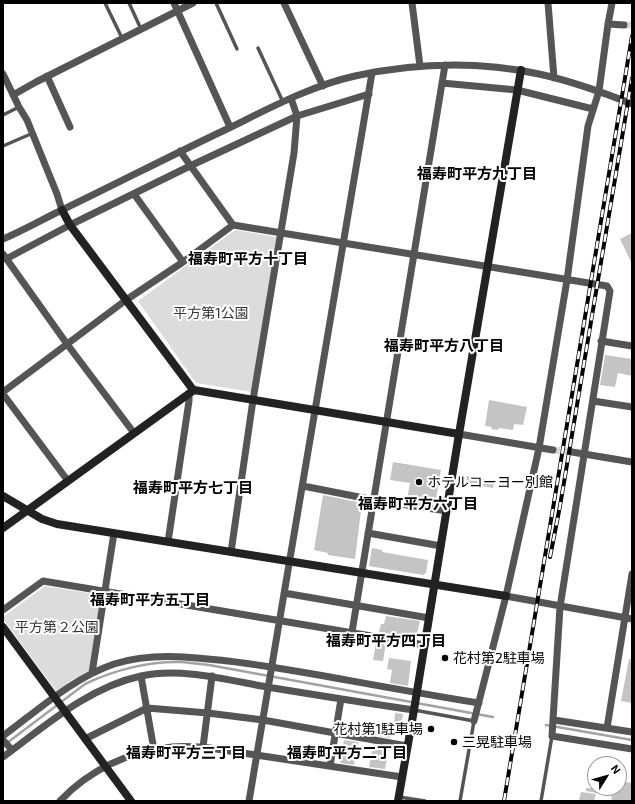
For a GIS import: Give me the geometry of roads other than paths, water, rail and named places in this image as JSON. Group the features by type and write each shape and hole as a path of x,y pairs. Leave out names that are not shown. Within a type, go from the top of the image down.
{"street":[{"path":"174,3 230,127"},
{"path":"13,95 47,76 193,3"},
{"path":"284,3 323,86"},
{"path":"412,3 420,66"},
{"path":"548,3 554,78"},
{"path":"475,720 506,596 539,448 567,280 588,126 599,91 612,3"},
{"path":"608,24 624,25"},
{"path":"352,632 445,65"},
{"path":"3,239 180,151 291,98 353,77 420,66 445,65 492,67 521,70 554,78 599,91 632,104"},
{"path":"398,799 416,702 459,434 521,70"},
{"path":"249,801 372,73"},
{"path":"3,74 27,120 62,210 70,225 191,387 192,392 189,401 168,542"},
{"path":"47,76 70,127"},
{"path":"442,83 517,90 593,109"},
{"path":"134,433 4,257 190,166 297,116 368,94"},
{"path":"231,552 253,400 294,153 297,116 291,98"},
{"path":"180,151 232,226"},
{"path":"134,194 183,262"},
{"path":"68,481 3,393 126,300 183,262 232,226 606,286 609,289 602,341 560,607 552,734 632,749"},
{"path":"602,341 632,346"},
{"path":"3,528 192,392 253,400 553,450"},
{"path":"593,401 632,407"},
{"path":"572,452 632,462"},
{"path":"302,486 374,500 447,511"},
{"path":"3,496 42,519 57,524 506,596 632,619"},
{"path":"92,673 114,533"},
{"path":"368,533 441,546"},
{"path":"607,728 632,574"},
{"path":"3,610 43,581 425,645"},
{"path":"284,593 429,618"},
{"path":"3,627 130,801"},
{"path":"11,750 3,739 78,681 92,673 114,664 158,656 183,656 271,669 416,702"},
{"path":"3,757 65,710 94,693 141,676 160,673 212,676 341,698 478,706"},
{"path":"141,676 154,750"},
{"path":"202,747 212,676"},
{"path":"330,766 341,698"},
{"path":"85,738 147,708 208,712 263,720 407,746"},
{"path":"553,721 632,732"},
{"path":"60,801 75,787 105,766 141,752 172,747 202,747 402,777"}],"lane":[{"path":"105,3 122,38"},
{"path":"129,3 141,29"},
{"path":"216,3 237,49"},
{"path":"258,48 283,102"},
{"path":"3,115 19,107"},
{"path":"3,146 32,133"},
{"path":"416,702 475,720 460,801"},
{"path":"541,801 552,734"},
{"path":"398,799 425,801"}],"waterway":[{"path":"3,746 85,684 132,667 170,662 209,665 493,717"},
{"path":"546,725 632,740"}],"tunnel":[{"path":"624,25 632,25"},
{"path":"553,450 572,452"}],"railway":[{"path":"504,801 632,36"},
{"path":"550,557 560,506 632,78"}],"place":[{"name":"ホテルコーヨー別館","path":"419,482"},
{"name":"花村第2駐車場","path":"445,658"},
{"name":"花村第1駐車場","path":"431,729"},
{"name":"三晃駐車場","path":"454,742"}],"district":[{"name":"福寿町平方九丁目","path":"477,174"},
{"name":"福寿町平方十丁目","path":"248,259"},
{"name":"福寿町平方八丁目","path":"444,346"},
{"name":"福寿町平方七丁目","path":"193,488"},
{"name":"福寿町平方六丁目","path":"418,504"},
{"name":"福寿町平方五丁目","path":"150,600"},
{"name":"福寿町平方四丁目","path":"386,641"},
{"name":"福寿町平方三丁目","path":"186,753"},
{"name":"福寿町平方二丁目","path":"347,753"}],"park label":[{"name":"平方第1公園","path":"211,313"},
{"name":"平方第２公園","path":"57,627"}]}
